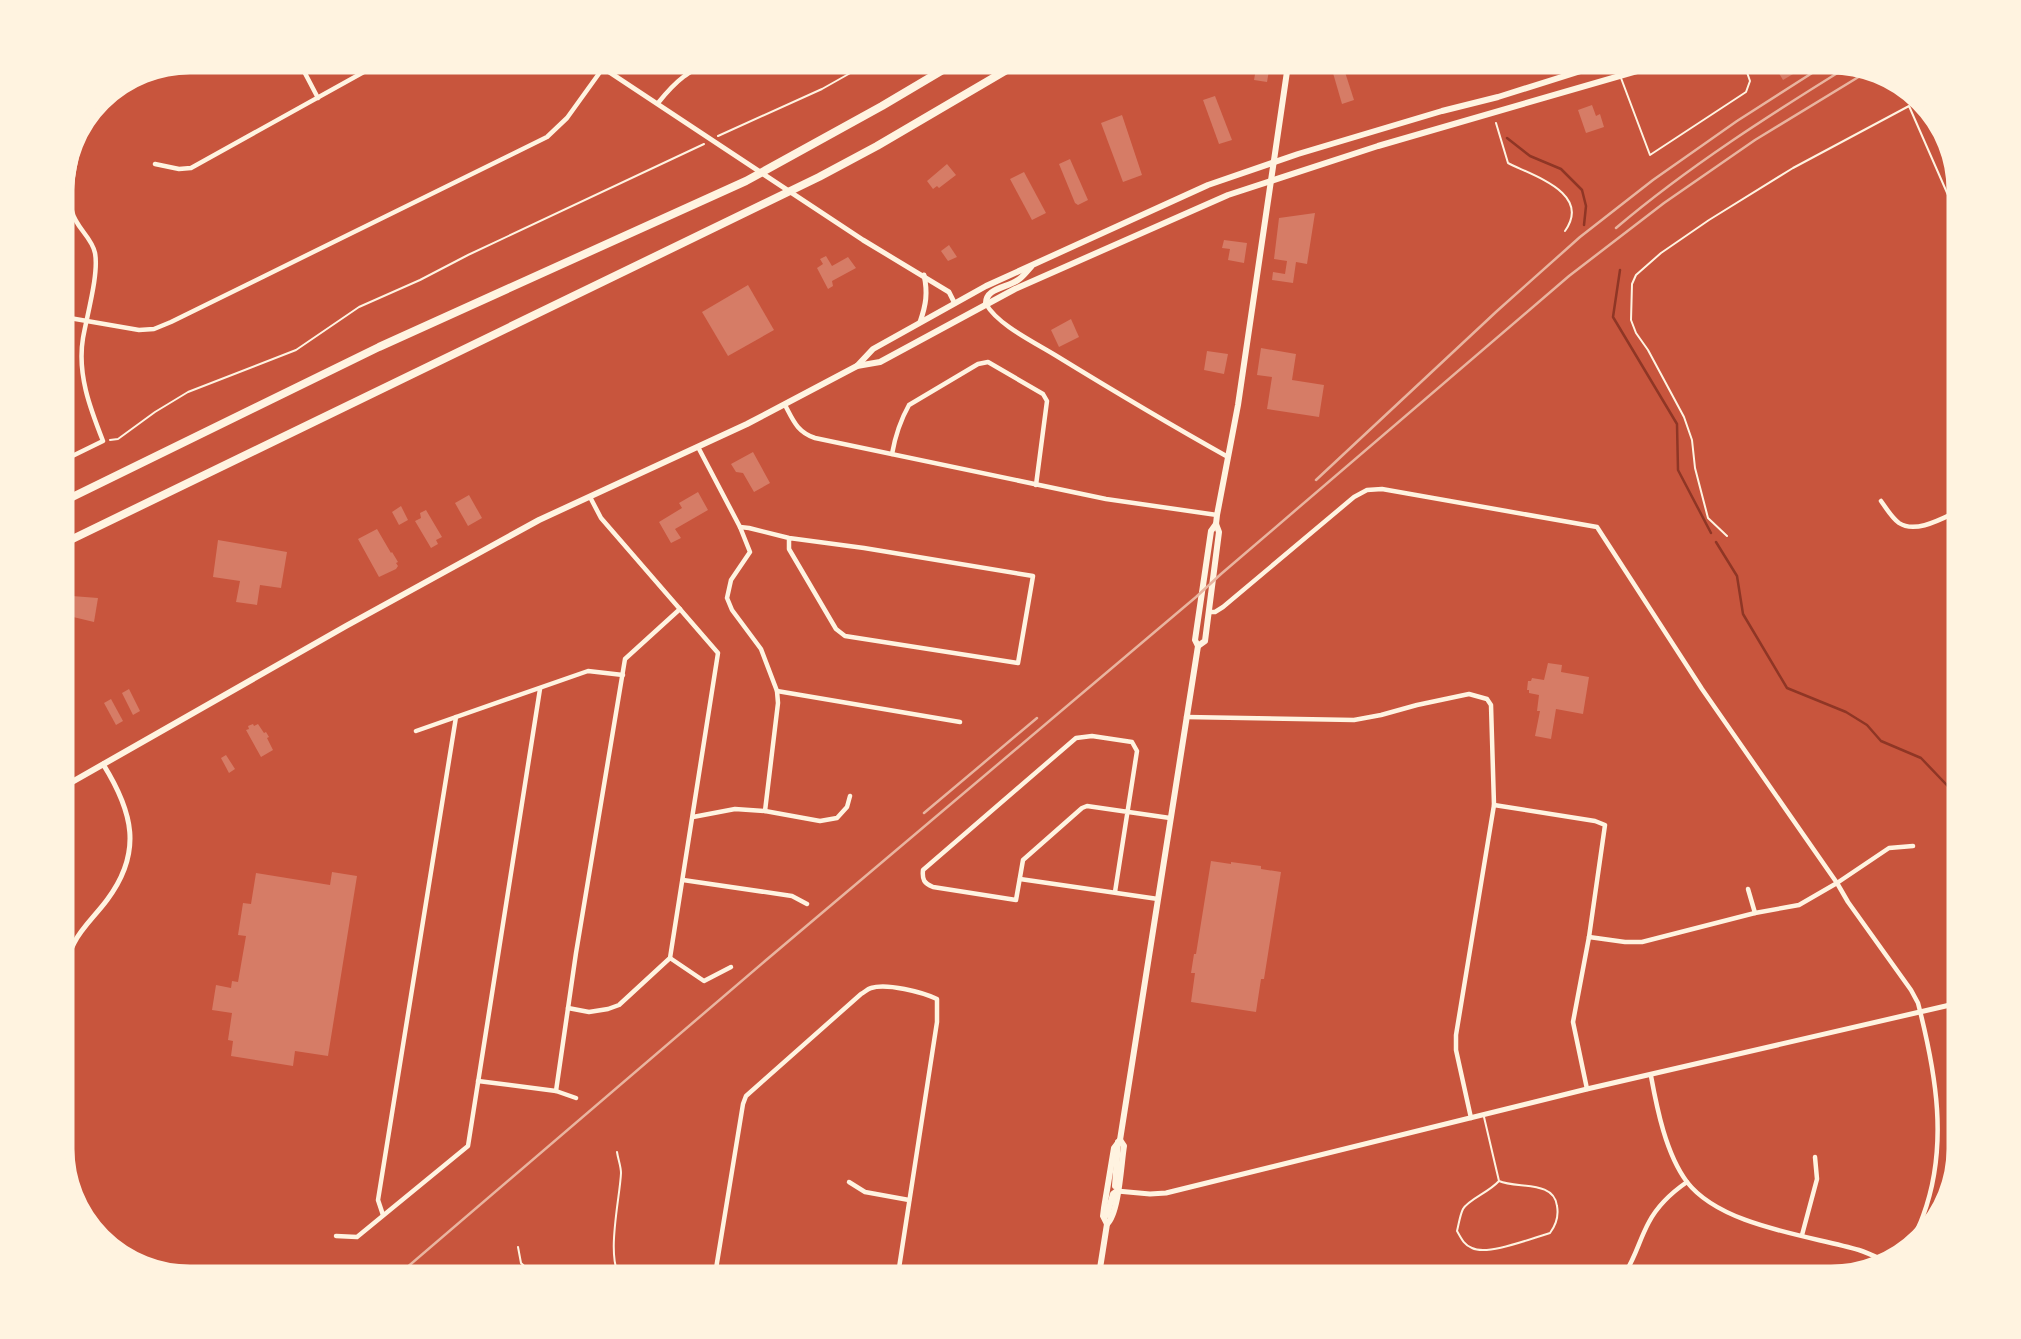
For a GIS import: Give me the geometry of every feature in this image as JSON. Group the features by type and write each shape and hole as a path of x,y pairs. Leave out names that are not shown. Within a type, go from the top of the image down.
{"highway":[{"path":"70,498 379,347 746,181 943,70"},
{"path":"70,540 819,177 1007,70"}],"main road":[{"path":"1198,646 1205,641 1210,612 1219,532 1217,514 1251,317 1287,70"},
{"path":"70,783 539,520 785,405 857,366 873,349 954,302 1035,263 1208,185 1273,162 1584,70"},
{"path":"857,366 880,362 1015,289 1202,205 1378,146 1641,70"},
{"path":"986,304 988,294 1018,280 1035,263"},
{"path":"1106,1222 1103,1216 1114,1148 1119,1141 1198,646 1195,640 1211,531 1216,524"},
{"path":"1100,1269 1106,1222 1113,1194 1117,1191 1124,1146 1119,1141"}],"street":[{"path":"303,70 318,98"},
{"path":"155,164 179,169 191,168 368,70"},
{"path":"70,318 139,330 154,329 171,323 547,137 567,118 602,70"},
{"path":"606,70 863,240 924,275 949,292 954,302"},
{"path":"658,103 671,87 693,70"},
{"path":"70,457 103,441 90,407 82,363 83,341 96,267 95,251 72,212 71,191 80,143"},
{"path":"920,322 927,297 924,275"},
{"path":"986,304 992,314 1018,332 1150,414 1228,457"},
{"path":"892,454 909,405 978,364 988,362 1044,394 1047,401 1037,485"},
{"path":"785,405 797,428 807,435 1106,499 1217,514"},
{"path":"698,447 740,527 750,552 731,580 727,598 732,610 761,649 777,691 778,703 765,811"},
{"path":"1210,612 1223,607 1354,497 1367,490 1382,489 1597,527 1702,689 1911,990 1920,1012 1937,1094 1938,1140 1934,1178 1923,1217 1914,1235"},
{"path":"568,1008 589,1012 619,1005 670,958 718,653 601,518 589,496"},
{"path":"1881,501 1896,521 1907,526 1920,527 1951,514"},
{"path":"740,527 789,538 1033,576 1017,663 845,636 836,629 789,549 789,538"},
{"path":"556,1091 625,659 680,609"},
{"path":"416,731 588,671 622,675"},
{"path":"336,1236 357,1237 468,1146 540,689"},
{"path":"777,691 960,722"},
{"path":"1186,717 1354,720 1469,694 1487,699 1491,705 1494,805 1456,1035 1456,1051 1471,1118"},
{"path":"383,1215 378,1200 456,717"},
{"path":"1115,892 1126,811 1137,751 1132,743 1092,736 1076,738 923,870 922,878 933,887 1016,900 1023,860 1082,808 1087,806 1126,811 1170,818"},
{"path":"70,954 82,930 115,889 128,861 128,817 118,788 103,764"},
{"path":"693,817 735,809 765,811 820,821 837,818 847,807 850,796"},
{"path":"1494,805 1595,821 1605,825 1589,937 1573,1022 1587,1089"},
{"path":"1589,937 1642,942 1755,913 1799,905 1889,848 1913,846"},
{"path":"1020,879 1158,899"},
{"path":"683,880 792,896 807,904"},
{"path":"1748,889 1755,913"},
{"path":"670,958 704,981 731,967"},
{"path":"716,1269 746,1096 871,988 917,990 937,999 937,1022 899,1269"},
{"path":"1117,1191 1166,1193 1587,1089 1951,1005"},
{"path":"1651,1076 1664,1134 1687,1182 1715,1207 1736,1217 1862,1251 1880,1259"},
{"path":"478,1081 556,1091 576,1098"},
{"path":"1802,1235 1817,1179 1815,1157"},
{"path":"849,1182 865,1192 909,1200"},
{"path":"1628,1269 1656,1209 1687,1182"}],"lane":[{"path":"1620,70 1650,155 1746,92 1750,81 1746,70"},
{"path":"1483,1115 1499,1181"},
{"path":"617,1152 621,1171 614,1233 617,1269"},
{"path":"1499,1181 1511,1186 1540,1187 1552,1194 1557,1201 1558,1213 1556,1225 1550,1233 1485,1251 1473,1249 1464,1243 1457,1231 1461,1211 1468,1202 1492,1189 1499,1181"},
{"path":"518,1247 521,1263 527,1269"}],"path":[{"path":"718,136 822,89 856,70"},
{"path":"1727,536 1708,518 1695,468 1692,440 1684,417 1631,320 1632,284 1636,275 1661,253 1762,187 1909,106 1951,202"},
{"path":"1496,123 1508,163 1548,183 1566,195 1572,204 1572,215 1565,231"},
{"path":"103,441 118,439 188,392 296,350 359,307 706,143"}],"building":[{"path":"1256,70 1269,70 1267,82 1254,80"},
{"path":"1344,70 1354,100 1342,104 1333,73"},
{"path":"1777,70 1800,70 1783,80"},
{"path":"1215,96 1232,140 1219,144 1203,100"},
{"path":"1592,105 1596,116 1600,114 1604,127 1586,133 1578,110"},
{"path":"1122,115 1142,175 1123,182 1101,123"},
{"path":"1070,159 1088,200 1078,205 1059,164"},
{"path":"947,164 956,175 939,188 937,186 933,189 927,181"},
{"path":"1024,172 1046,213 1032,220 1010,179"},
{"path":"1315,213 1307,264 1296,262 1293,283 1272,280 1273,272 1285,274 1287,261 1274,259 1279,218"},
{"path":"1224,240 1247,243 1244,263 1228,260 1230,249 1222,248"},
{"path":"949,245 957,257 948,261 941,251"},
{"path":"826,256 832,266 848,257 856,268 832,281 833,286 828,289 817,268 823,264 820,259"},
{"path":"748,285 774,330 728,356 702,312"},
{"path":"1071,319 1079,337 1059,347 1051,330"},
{"path":"1261,348 1296,354 1292,380 1324,385 1319,417 1267,409 1272,377 1257,375"},
{"path":"1207,351 1228,354 1224,374 1204,370"},
{"path":"753,452 770,483 754,492 743,473 736,472 731,464"},
{"path":"698,492 708,510 675,529 681,538 671,543 659,522 682,508 679,503"},
{"path":"469,495 482,518 468,526 455,503"},
{"path":"401,506 408,520 399,525 392,512"},
{"path":"426,510 442,537 436,540 438,544 431,548 415,521 421,518 420,513"},
{"path":"377,529 398,562 396,569 379,577 358,539"},
{"path":"218,540 287,552 281,588 260,585 257,605 236,602 240,581 213,577"},
{"path":"72,596 98,598 94,622 70,616"},
{"path":"1548,663 1562,665 1561,672 1589,677 1583,714 1556,709 1551,739 1535,736 1540,711 1537,711 1539,695 1527,690 1528,681 1532,678 1544,680"},
{"path":"129,689 140,711 133,715 122,693"},
{"path":"111,699 123,721 116,725 104,703"},
{"path":"253,724 258,724 264,733 266,732 273,750 261,757 246,730"},
{"path":"226,755 235,769 229,773 221,758"},
{"path":"1211,861 1261,866 1261,869 1281,872 1256,1012 1191,1002 1195,973 1191,973"},
{"path":"332,872 357,876 328,1056 295,1051 293,1066 231,1056 233,1041 228,1040 232,1013 212,1010 216,985 231,988 232,981 238,982 246,936 238,935 243,903 251,904 256,873 330,885"}],"waterway":[{"path":"1507,138 1530,156 1561,169 1582,190 1586,206 1584,225"},
{"path":"1620,270 1613,317 1677,424 1678,470 1711,533"},
{"path":"1716,542 1737,576 1743,614 1787,688 1846,712 1867,725 1881,741 1921,758 1951,789"}],"railway":[{"path":"1316,480 1580,237 1653,180 1737,121 1817,70"},
{"path":"1616,228 1701,162 1842,71"},
{"path":"405,1269 1196,597 1569,276 1664,203 1755,140 1863,74"},
{"path":"924,813 1037,718"}]}
